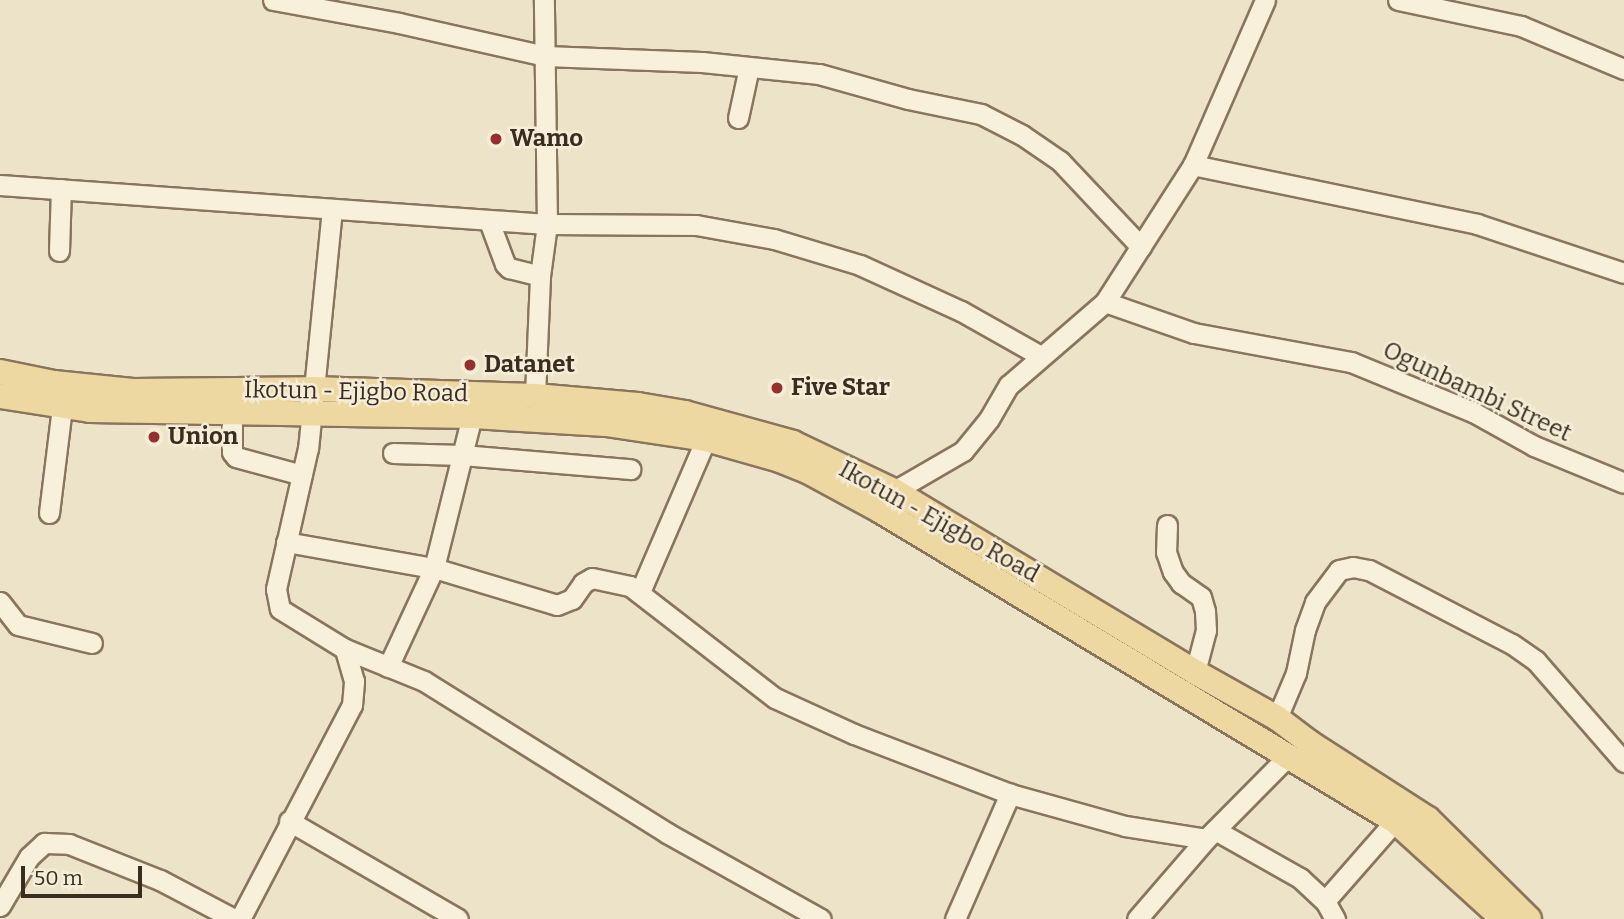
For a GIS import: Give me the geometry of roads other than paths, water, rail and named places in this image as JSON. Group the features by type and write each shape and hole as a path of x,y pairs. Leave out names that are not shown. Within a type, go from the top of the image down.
{"main road":[{"name":"Ikotun - Ejigbo Road","path":"0,372 54,383 134,391 312,389 535,396 638,405 685,413 793,443 1395,821 1503,919"},
{"name":"Ikotun - Ejigbo Road","path":"0,396 62,407 232,414 472,416 606,424 706,439 790,464 888,501 1277,718 1310,743 1427,819 1529,919"}],"street":[{"path":"273,0 545,56 749,67 818,74 908,99 981,114 1022,135 1060,161 1141,247"},
{"path":"535,396 540,276 547,224 544,0"},
{"path":"888,501 963,451 989,419 1009,386 1105,302 1193,165 1265,0"},
{"path":"1398,0 1521,26 1624,69"},
{"path":"738,118 749,67"},
{"path":"1193,165 1477,224 1624,273"},
{"path":"0,185 489,221 696,225 774,239 860,265 913,287 1041,356"},
{"path":"59,251 61,189"},
{"path":"332,209 312,389 312,415 302,475 276,589 280,609 345,649 424,681 667,833 821,919"},
{"path":"489,221 505,264 509,268 540,276"},
{"name":"Ogunbambi Street","path":"1105,302 1195,334 1351,362 1473,412 1534,446 1624,483"},
{"path":"50,513 62,407"},
{"path":"232,414 232,452 236,457 302,475"},
{"path":"388,667 434,568 472,416"},
{"path":"640,592 706,439"},
{"path":"393,453 462,454 630,470"},
{"path":"1167,525 1167,552 1173,572 1181,583 1201,597 1205,611 1206,630 1195,672"},
{"path":"286,542 434,568 557,605 572,599 583,583 592,578 630,586 721,659 775,698 854,734 1010,794 1125,826 1210,835 1300,878 1325,901 1335,919"},
{"path":"1277,718 1296,673 1305,630 1315,602 1339,570 1353,567 1369,570 1512,644 1535,661 1624,762"},
{"path":"0,602 18,625 92,643"},
{"path":"240,919 352,705 354,681 345,649"},
{"path":"1136,919 1210,835 1288,756"},
{"path":"955,919 1010,794"},
{"path":"289,821 458,919"},
{"path":"1325,901 1395,821"},
{"path":"0,906 29,857 44,843 69,844 160,880 234,919"}],"place":[{"name":"Wamo","path":"496,139"},
{"name":"Datanet","path":"470,365"},
{"name":"Five Star","path":"777,388"},
{"name":"Union","path":"154,437"}]}
